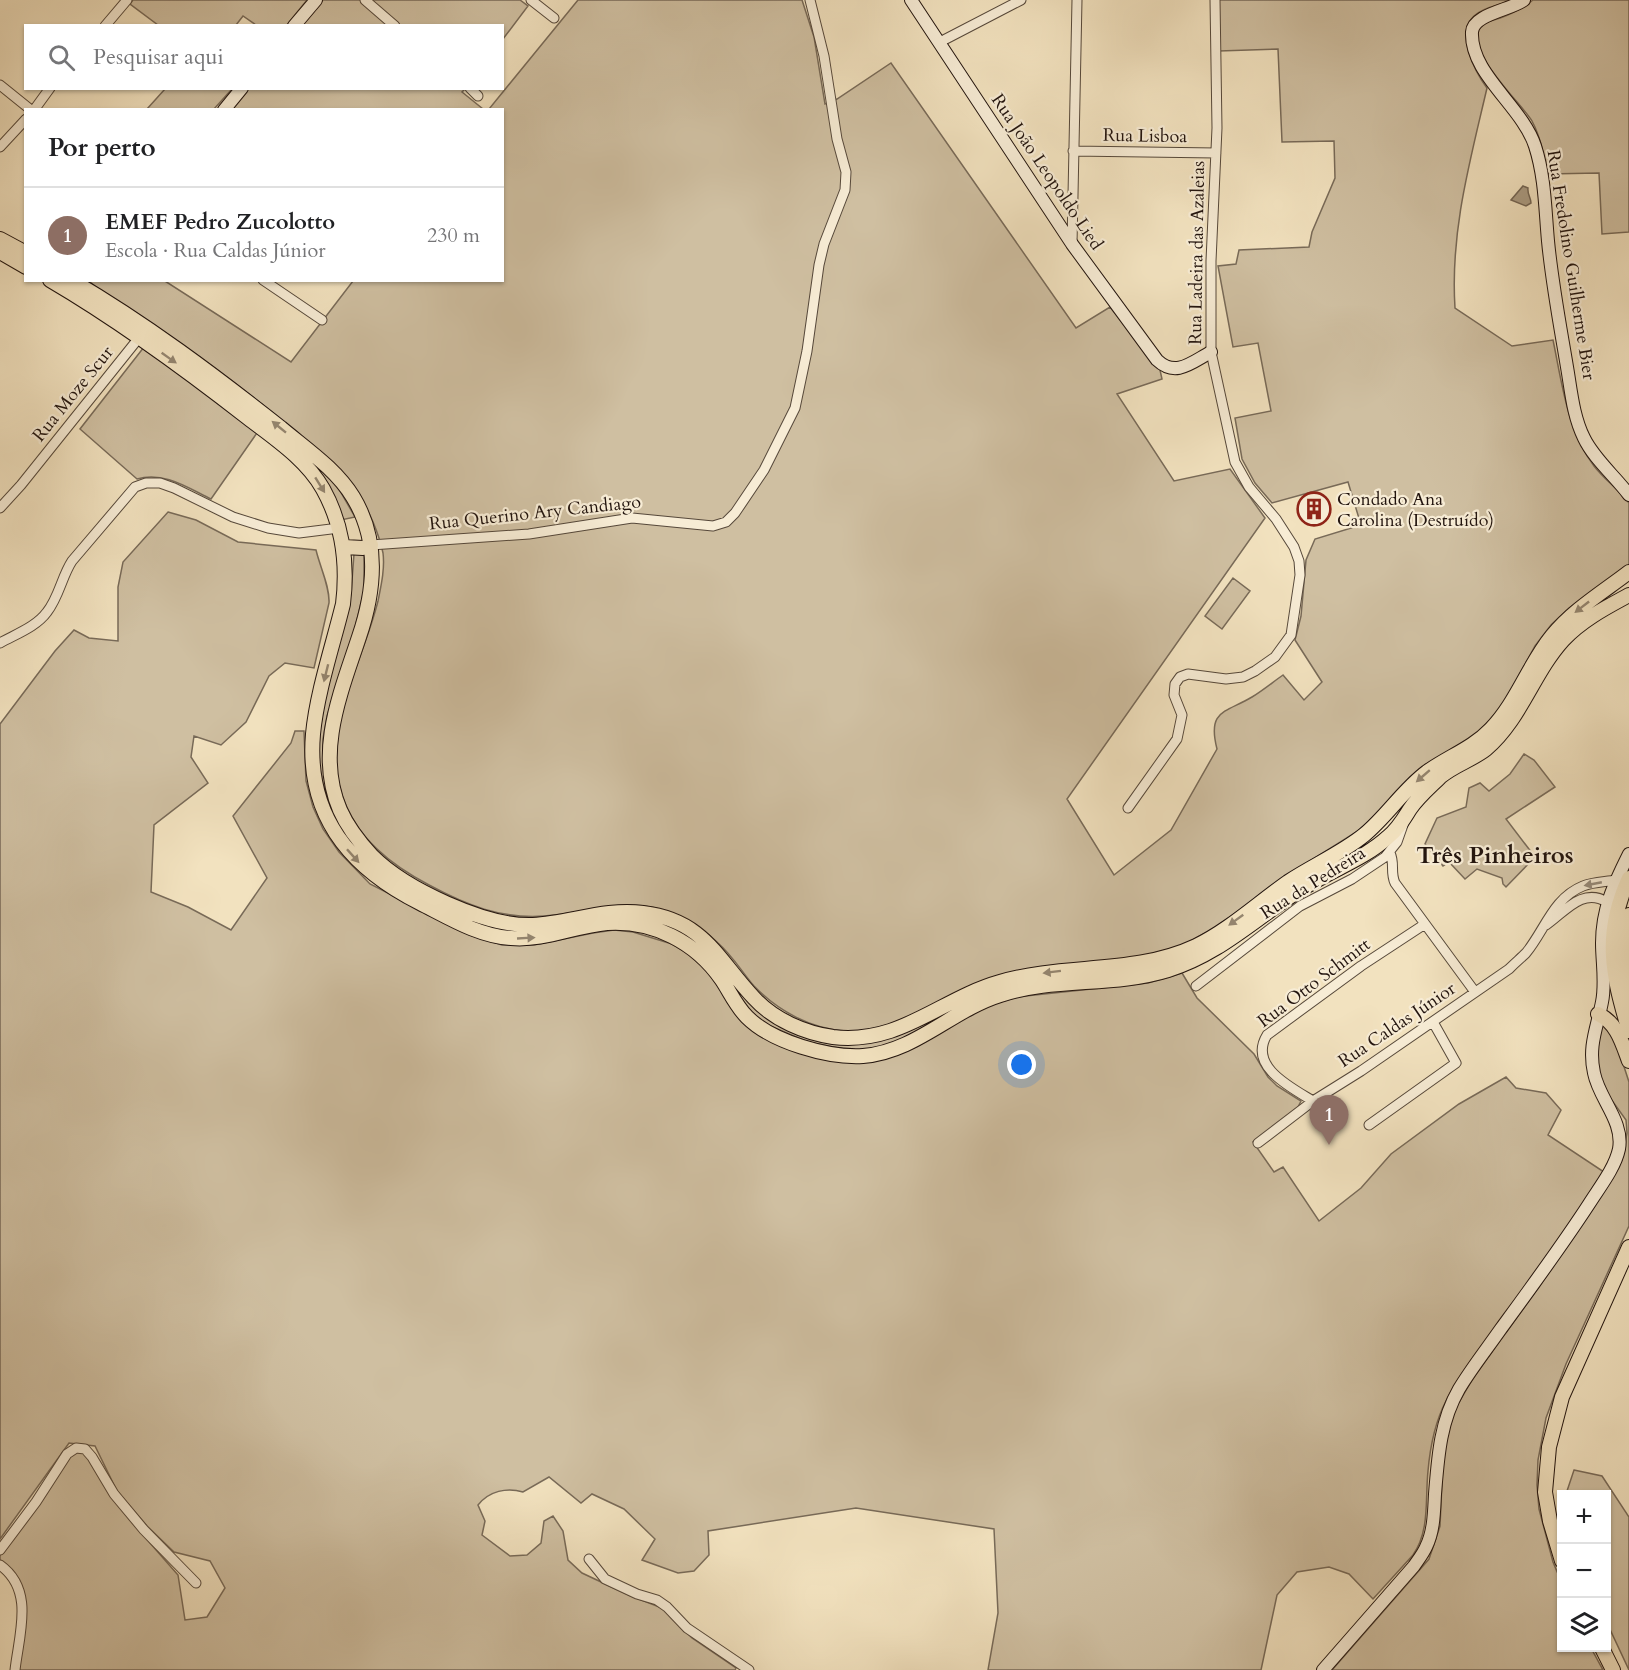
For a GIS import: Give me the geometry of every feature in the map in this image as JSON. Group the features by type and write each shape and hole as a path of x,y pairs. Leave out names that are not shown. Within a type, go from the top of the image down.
{"main road":[{"path":"0,239 24,253"},
{"path":"0,252 24,266"},
{"path":"74,284 108,315 143,332 227,385 324,464 354,498 365,523 371,545 373,564 370,599 334,717 330,738 330,759 331,777 340,809 372,856 414,886 452,904 503,923 539,924 599,913 628,912 655,915 674,922 695,932 717,951 751,995 770,1012 802,1029 818,1034 843,1038 876,1036 912,1024 965,996 1000,982 1053,972 1140,964 1197,945 1293,879 1364,835 1420,777 1477,742 1506,712 1549,639 1580,608 1629,572"},
{"path":"143,332 306,466 323,489 339,528 346,567 343,604 315,719 312,755 317,787 325,812 338,838 349,852 371,874 400,893 459,922 499,937 527,939 546,937 585,927 613,923 642,926 671,936 708,961 747,1017 771,1033 811,1049 846,1056 880,1053 901,1047 967,1009 1001,994 1039,986 1142,976 1165,971 1211,953 1302,889 1351,864 1390,836 1405,820 1422,795 1446,772 1484,750 1504,731 1561,642 1597,611 1629,595"},
{"path":"339,528 354,523 365,523"},
{"path":"344,547 363,548 371,545"},
{"path":"1351,864 1356,854 1393,820 1404,804 1406,794"},
{"path":"1622,879 1611,947 1615,984 1629,1031"},
{"path":"1629,915 1624,933 1623,963 1629,1009"},
{"path":"1598,1014 1608,1019 1617,1030 1629,1061"},
{"path":"1557,1545 1545,1492 1548,1447 1562,1397 1629,1247"},
{"path":"1604,1652 1613,1670"}],"street":[{"path":"107,24 127,0"},
{"path":"296,24 316,0"},
{"path":"364,0 393,24"},
{"path":"531,0 554,18"},
{"name":"Rua Querino Ary Candiago","path":"371,545 530,534 632,518 663,519 713,526 726,522 735,513 765,470 795,408 807,351 819,265 824,244 845,190 846,172 837,139 825,56 810,0"},
{"name":"Rua João Leopoldo Lied","path":"911,0 1072,244 1157,360 1165,368 1175,369 1210,352"},
{"path":"940,42 1021,0"},
{"path":"1072,244 1077,0"},
{"name":"Rua Ladeira das Azaleias","path":"1128,808 1177,739 1182,715 1174,695 1175,684 1180,676 1188,674 1226,679 1243,677 1275,657 1291,635 1300,575 1299,561 1294,547 1276,519 1249,487 1235,462 1210,352 1216,153 1215,0"},
{"name":"Rua Fredolino Guilherme Bier","path":"1524,0 1487,16 1475,24 1472,30 1474,46 1484,70 1526,125 1536,149 1542,173 1553,279 1571,390 1581,431 1585,441 1629,495"},
{"path":"0,85 29,108"},
{"path":"34,108 48,90"},
{"path":"226,108 240,90"},
{"path":"472,90 478,96"},
{"path":"0,147 24,121"},
{"name":"Rua Lisboa","path":"1073,151 1216,153"},
{"path":"267,282 322,320"},
{"name":"Rua Moze Scur","path":"0,508 143,332"},
{"path":"0,643 30,627 47,612 72,561 135,487 146,483 160,483 174,488 233,517 267,528 299,533 339,528"},
{"name":"Rua da Pedreira","path":"1196,986 1300,906 1352,879 1390,853 1397,842 1405,820"},
{"path":"1390,853 1393,858 1392,872 1395,883 1474,992"},
{"path":"1323,1670 1414,1566 1426,1549 1432,1529 1438,1452 1449,1406 1467,1376 1570,1233 1608,1174 1619,1151 1620,1137 1617,1123 1598,1089 1592,1051 1604,990 1602,941 1607,902 1622,879 1629,854"},
{"path":"1351,864 1352,879"},
{"name":"Rua Caldas Júnior","path":"1258,1143 1313,1101 1509,969 1527,952 1546,924 1549,914 1574,897 1583,886 1622,879"},
{"path":"1574,897 1599,898 1607,902"},
{"name":"Rua Otto Schmitt","path":"1313,1101 1288,1086 1272,1072 1261,1051 1262,1043 1267,1035 1361,966 1425,924"},
{"path":"1369,1125 1456,1063 1433,1022"},
{"path":"0,1550 36,1502 67,1454 76,1448 85,1449 114,1494 144,1530 196,1583"},
{"path":"589,1559 605,1579 657,1600 687,1628 749,1670"},
{"path":"0,1565 9,1571 19,1589 24,1611 15,1670"}],"shaded area":[{"path":"133,0 307,0 288,24 255,24 243,16 237,24 157,24 130,4"},
{"path":"323,0 520,0 528,6 504,38 504,24 303,24"},
{"path":"578,0 802,0 814,37 825,104 837,99 891,63 1076,328 1110,307 1160,370 1162,379 1117,394 1174,481 1230,469 1265,518 1067,799 1114,875 1171,830 1217,749 1214,727 1221,714 1256,695 1283,675 1304,700 1322,682 1295,640 1301,616 1306,560 1315,539 1361,525 1348,482 1272,503 1255,483 1242,459 1235,418 1271,411 1258,343 1233,347 1218,266 1236,264 1239,250 1309,247 1312,232 1335,178 1334,141 1282,142 1278,49 1219,51 1218,0 1512,0 1478,13 1469,23 1466,32 1473,63 1487,88 1458,224 1454,280 1455,308 1512,346 1553,340 1567,406 1577,437 1594,466 1629,503 1629,566 1569,608 1551,625 1535,646 1503,705 1476,735 1425,765 1410,777 1379,812 1358,831 1297,869 1213,929 1181,946 947,1007 884,1026 846,1031 820,1027 784,1011 754,986 728,953 709,935 678,916 661,909 627,905 528,916 498,913 457,899 401,869 376,849 356,824 342,795 337,770 340,721 378,601 383,571 383,553 366,507 352,485 337,468 278,417 205,361 90,282 167,282 291,362 352,282 504,282 504,108 490,108"},
{"path":"1533,0 1629,0 1629,232 1602,234 1599,173 1547,174 1540,140 1532,121 1494,74 1478,45 1477,33 1483,24 1513,13"},
{"path":"164,90 231,90 215,108 148,108"},
{"path":"246,90 464,90 462,92 482,108 233,108"},
{"path":"1523,186 1528,188 1531,201 1526,206 1511,200"},
{"path":"144,347 257,433 211,499 166,479 147,477 137,479 80,429"},
{"path":"250,413 319,467 336,484 355,517 341,520 318,468"},
{"path":"168,512 196,520 238,542 316,550 328,590 329,603 314,668 285,663 269,676 246,722 221,745 194,736 191,757 208,783 154,825 151,892 188,907 231,930 267,878 233,816 291,743 295,731 304,731 306,781 313,807 323,829 339,852 370,884 470,935 502,945 534,945 614,930 633,932 672,944 687,953 707,971 739,1015 794,1049 901,1053 918,1046 978,1009 1007,998 1148,983 1182,973 1197,998 1254,1054 1268,1077 1277,1086 1301,1101 1298,1107 1253,1142 1274,1172 1283,1167 1319,1221 1361,1188 1391,1154 1459,1104 1506,1077 1516,1088 1546,1093 1561,1110 1548,1135 1604,1172 1533,1276 1467,1366 1446,1401 1432,1444 1422,1536 1413,1555 1373,1599 1349,1574 1329,1567 1297,1572 1277,1595 1261,1670 988,1670 998,1613 994,1529 856,1508 708,1531 709,1555 694,1571 678,1573 642,1560 655,1539 624,1509 592,1494 581,1503 549,1477 523,1492 499,1491 482,1500 478,1505 485,1521 482,1535 510,1556 527,1555 541,1543 544,1521 553,1516 563,1531 568,1560 582,1573 662,1608 692,1638 736,1668 735,1670 17,1670 26,1611 0,1562 0,1553 65,1460 74,1453 81,1452 90,1457 143,1535 178,1575 185,1620 207,1617 225,1588 210,1561 174,1552 147,1526 117,1491 95,1446 69,1443 0,1539 0,724 55,651 74,630 89,638 118,641 118,587 123,562"},
{"path":"364,553 364,590 352,641 327,716 323,739 323,759 347,835 475,920 651,920 675,929 701,944 795,1032 896,1036 996,989 1147,968 1282,892 1378,831 1346,860 1160,968 1086,978 943,1018 888,1046 854,1051 808,1042 768,1025 752,1013 712,957 695,942 675,931 560,928 509,933 475,924 423,898 366,860 347,838 333,815 324,790 318,758 318,742 325,699 351,594 354,554"},
{"path":"1233,578 1250,591 1222,629 1205,616"},
{"path":"1524,754 1534,760 1555,787 1506,819 1535,857 1506,887 1502,878 1477,869 1465,879 1449,862 1443,866 1425,844 1437,818 1466,807 1469,788 1480,783 1489,791 1510,774"},
{"path":"1602,1024 1614,1036 1629,1082 1629,1226 1566,1364 1546,1418 1538,1460 1537,1485 1539,1509 1557,1572 1557,1652 1593,1652 1603,1670 1332,1670 1429,1559 1440,1526 1443,1460 1455,1409 1473,1378 1539,1287 1622,1160 1627,1133 1626,1120 1603,1088 1595,1050"},
{"path":"1574,1470 1602,1476 1629,1517 1629,1670 1611,1632 1611,1490 1567,1490"}],"place":[{"name":"Condado Ana Carolina (Destruído)","path":"1314,509"},
{"name":"EMEF Pedro Zucolotto","path":"1329,1145"}],"district":[{"name":"Três Pinheiros","path":"1495,855"}]}
